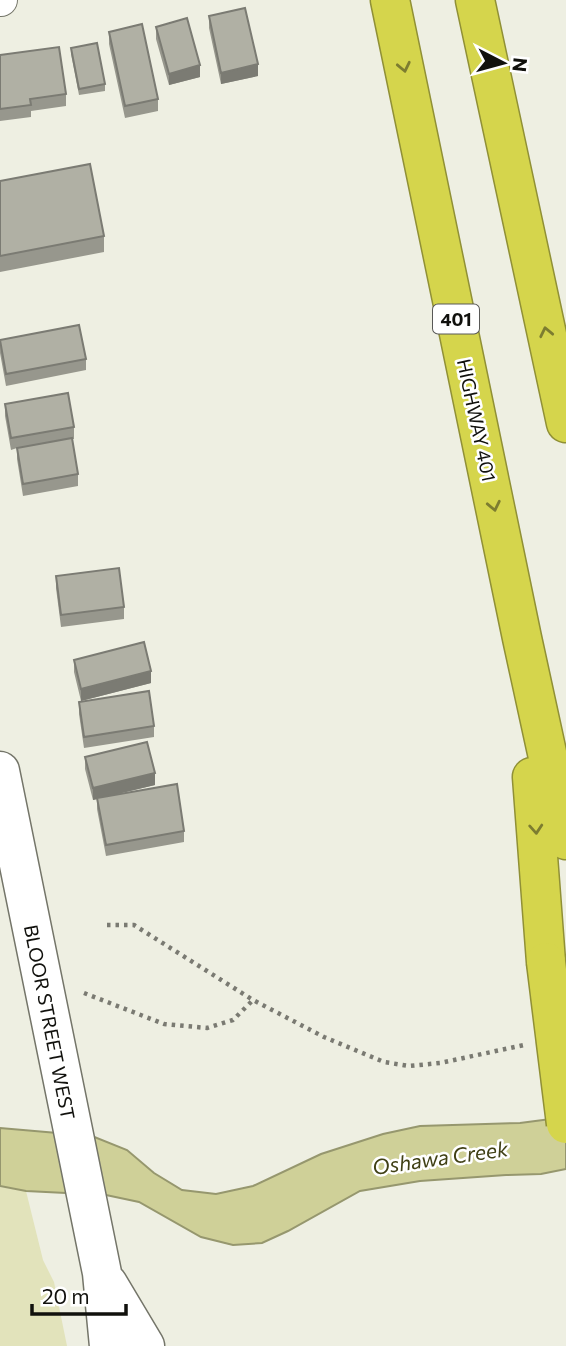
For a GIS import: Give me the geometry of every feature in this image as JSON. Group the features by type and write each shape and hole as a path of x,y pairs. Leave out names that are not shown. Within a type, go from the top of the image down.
{"highway":[{"name":"HIGHWAY 401","path":"390,0 566,840"},
{"path":"475,0 566,423"},
{"path":"522,638 546,962 566,1124"}],"main road":[{"name":"BLOOR STREET WEST","path":"0,771 102,1273 109,1346"},
{"name":"BLOOR STREET WEST","path":"102,1273 145,1346"}],"path":[{"path":"107,925 134,925 253,1000 324,1037 384,1062 409,1066 440,1063 502,1049"},
{"path":"84,993 164,1024 207,1028 233,1020 253,1000"}],"shaded area":[{"path":"0,1187 26,1191 43,1260 54,1282 67,1346 0,1346"}],"water":[{"name":"Oshawa Creek","path":"566,1117 566,1169 541,1174 420,1181 360,1191 262,1243 233,1245 201,1237 139,1202 106,1195 26,1191 0,1186 0,1128 92,1136 127,1150 154,1173 182,1190 216,1194 253,1186 321,1154 383,1134 420,1126 520,1123"}],"building":[{"path":"245,8 258,64 221,73 209,16"},
{"path":"187,18 200,65 169,74 156,27"},
{"path":"142,24 158,99 125,106 109,32"},
{"path":"97,43 105,84 79,89 71,48"},
{"path":"59,47 66,94 30,99 31,105 0,109 0,55"},
{"path":"90,164 104,236 0,256 0,181"},
{"path":"79,325 86,359 6,374 0,340"},
{"path":"68,393 74,427 11,438 5,404"},
{"path":"72,438 78,474 23,484 17,448"},
{"path":"119,568 124,607 61,615 56,576"},
{"path":"144,642 151,671 81,689 74,660"},
{"path":"149,691 154,726 84,737 79,702"},
{"path":"147,742 155,773 93,788 85,757"},
{"path":"177,784 184,831 106,845 97,798"}]}
